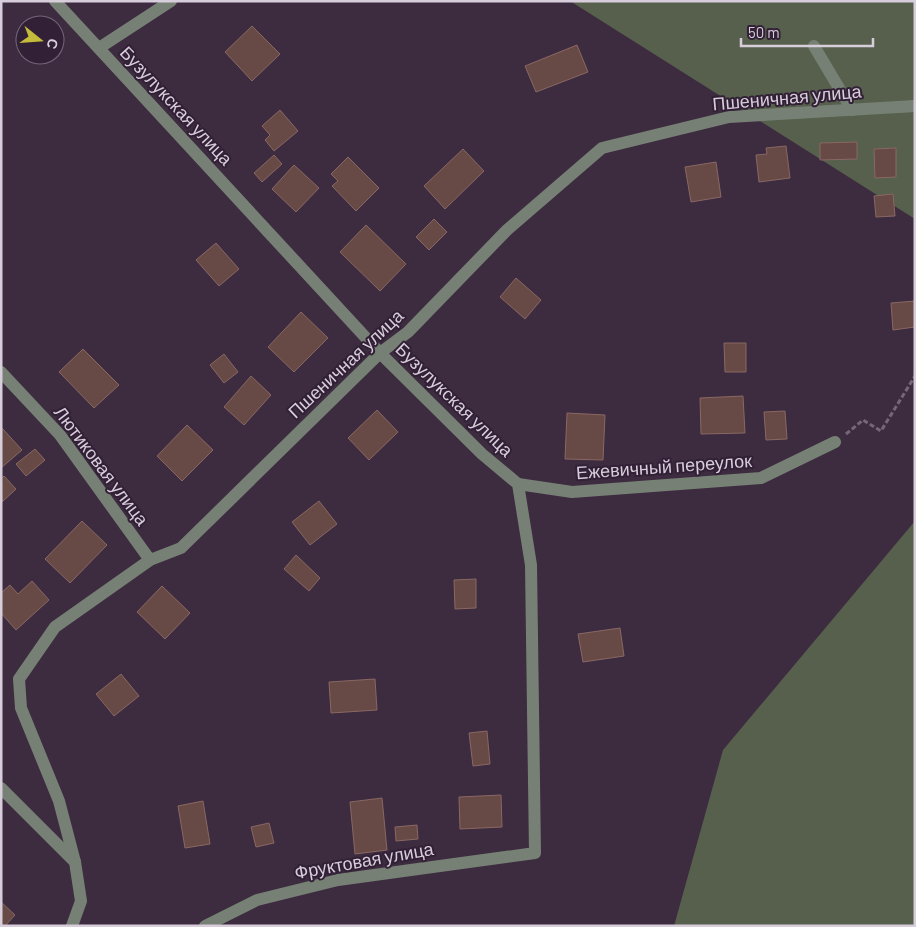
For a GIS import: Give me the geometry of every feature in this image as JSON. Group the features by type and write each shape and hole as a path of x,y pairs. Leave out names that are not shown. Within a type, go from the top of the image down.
{"street":[{"name":"Бузулукская улица","path":"55,1 380,353 482,454 518,484"},
{"path":"99,48 171,1"},
{"path":"814,46 852,110"},
{"name":"Пшеничная улица","path":"72,926 81,901 75,862 59,800 21,708 19,679 55,626 150,560 181,548 380,353 408,332 507,230 602,148 729,117 915,106"},
{"name":"Лютиковая улица","path":"1,372 60,435 150,560"},
{"name":"Ежевичный переулок","path":"518,484 572,492 761,478 835,442"},
{"name":"Фруктовая улица","path":"205,926 257,900 338,880 535,853 531,565 518,484"},
{"path":"1,788 75,862"}],"path":[{"path":"835,442 863,420 881,431 915,376"}],"green space":[{"path":"570,1 915,1 915,219"},
{"path":"915,521 915,926 674,926 723,750"}],"building":[{"path":"252,26 280,54 252,81 225,52"},
{"path":"577,45 588,72 536,92 525,66"},
{"path":"280,110 298,131 274,151 265,140 270,135 262,126"},
{"path":"857,142 857,159 820,160 820,143"},
{"path":"786,146 790,178 759,182 756,155 767,154 766,148"},
{"path":"896,148 896,177 875,178 874,149"},
{"path":"463,149 484,171 445,209 424,186"},
{"path":"274,155 282,164 262,182 254,173"},
{"path":"348,157 379,188 356,211 332,186 338,181 331,174"},
{"path":"716,162 721,197 691,202 685,167"},
{"path":"294,165 319,188 296,212 272,189"},
{"path":"893,194 895,216 876,217 874,196"},
{"path":"434,219 447,232 429,250 416,237"},
{"path":"366,225 406,264 380,291 340,252"},
{"path":"216,243 239,269 219,286 196,260"},
{"path":"516,278 541,300 525,319 500,297"},
{"path":"915,301 915,327 893,330 891,303"},
{"path":"301,312 328,338 294,372 268,347"},
{"path":"724,343 746,343 746,372 725,372"},
{"path":"83,349 119,385 94,408 59,372"},
{"path":"224,354 238,372 224,383 210,365"},
{"path":"251,376 271,395 244,425 224,407"},
{"path":"743,396 745,433 701,434 700,398"},
{"path":"377,410 398,432 369,460 348,438"},
{"path":"785,411 787,439 766,440 764,412"},
{"path":"567,413 605,415 603,460 565,459"},
{"path":"187,425 213,450 182,481 157,456"},
{"path":"1,427 22,450 1,468"},
{"path":"35,449 45,460 26,476 16,464"},
{"path":"4,476 16,489 2,502 1,479"},
{"path":"319,501 337,524 310,545 292,522"},
{"path":"82,521 107,545 70,583 45,559"},
{"path":"296,555 320,578 309,591 284,569"},
{"path":"476,579 476,608 455,609 454,580"},
{"path":"32,581 49,600 16,630 1,613 1,593 10,585 18,594"},
{"path":"162,586 190,613 165,639 137,612"},
{"path":"620,628 624,656 583,662 578,634"},
{"path":"121,674 139,696 114,716 96,694"},
{"path":"375,679 377,710 331,713 329,682"},
{"path":"487,731 490,764 473,766 469,733"},
{"path":"501,795 502,827 460,829 459,797"},
{"path":"382,798 387,850 355,854 350,802"},
{"path":"203,801 210,844 185,848 178,806"},
{"path":"269,823 274,843 256,847 251,827"},
{"path":"417,825 418,839 396,841 395,827"},
{"path":"1,902 15,915 5,926 1,926"}]}
